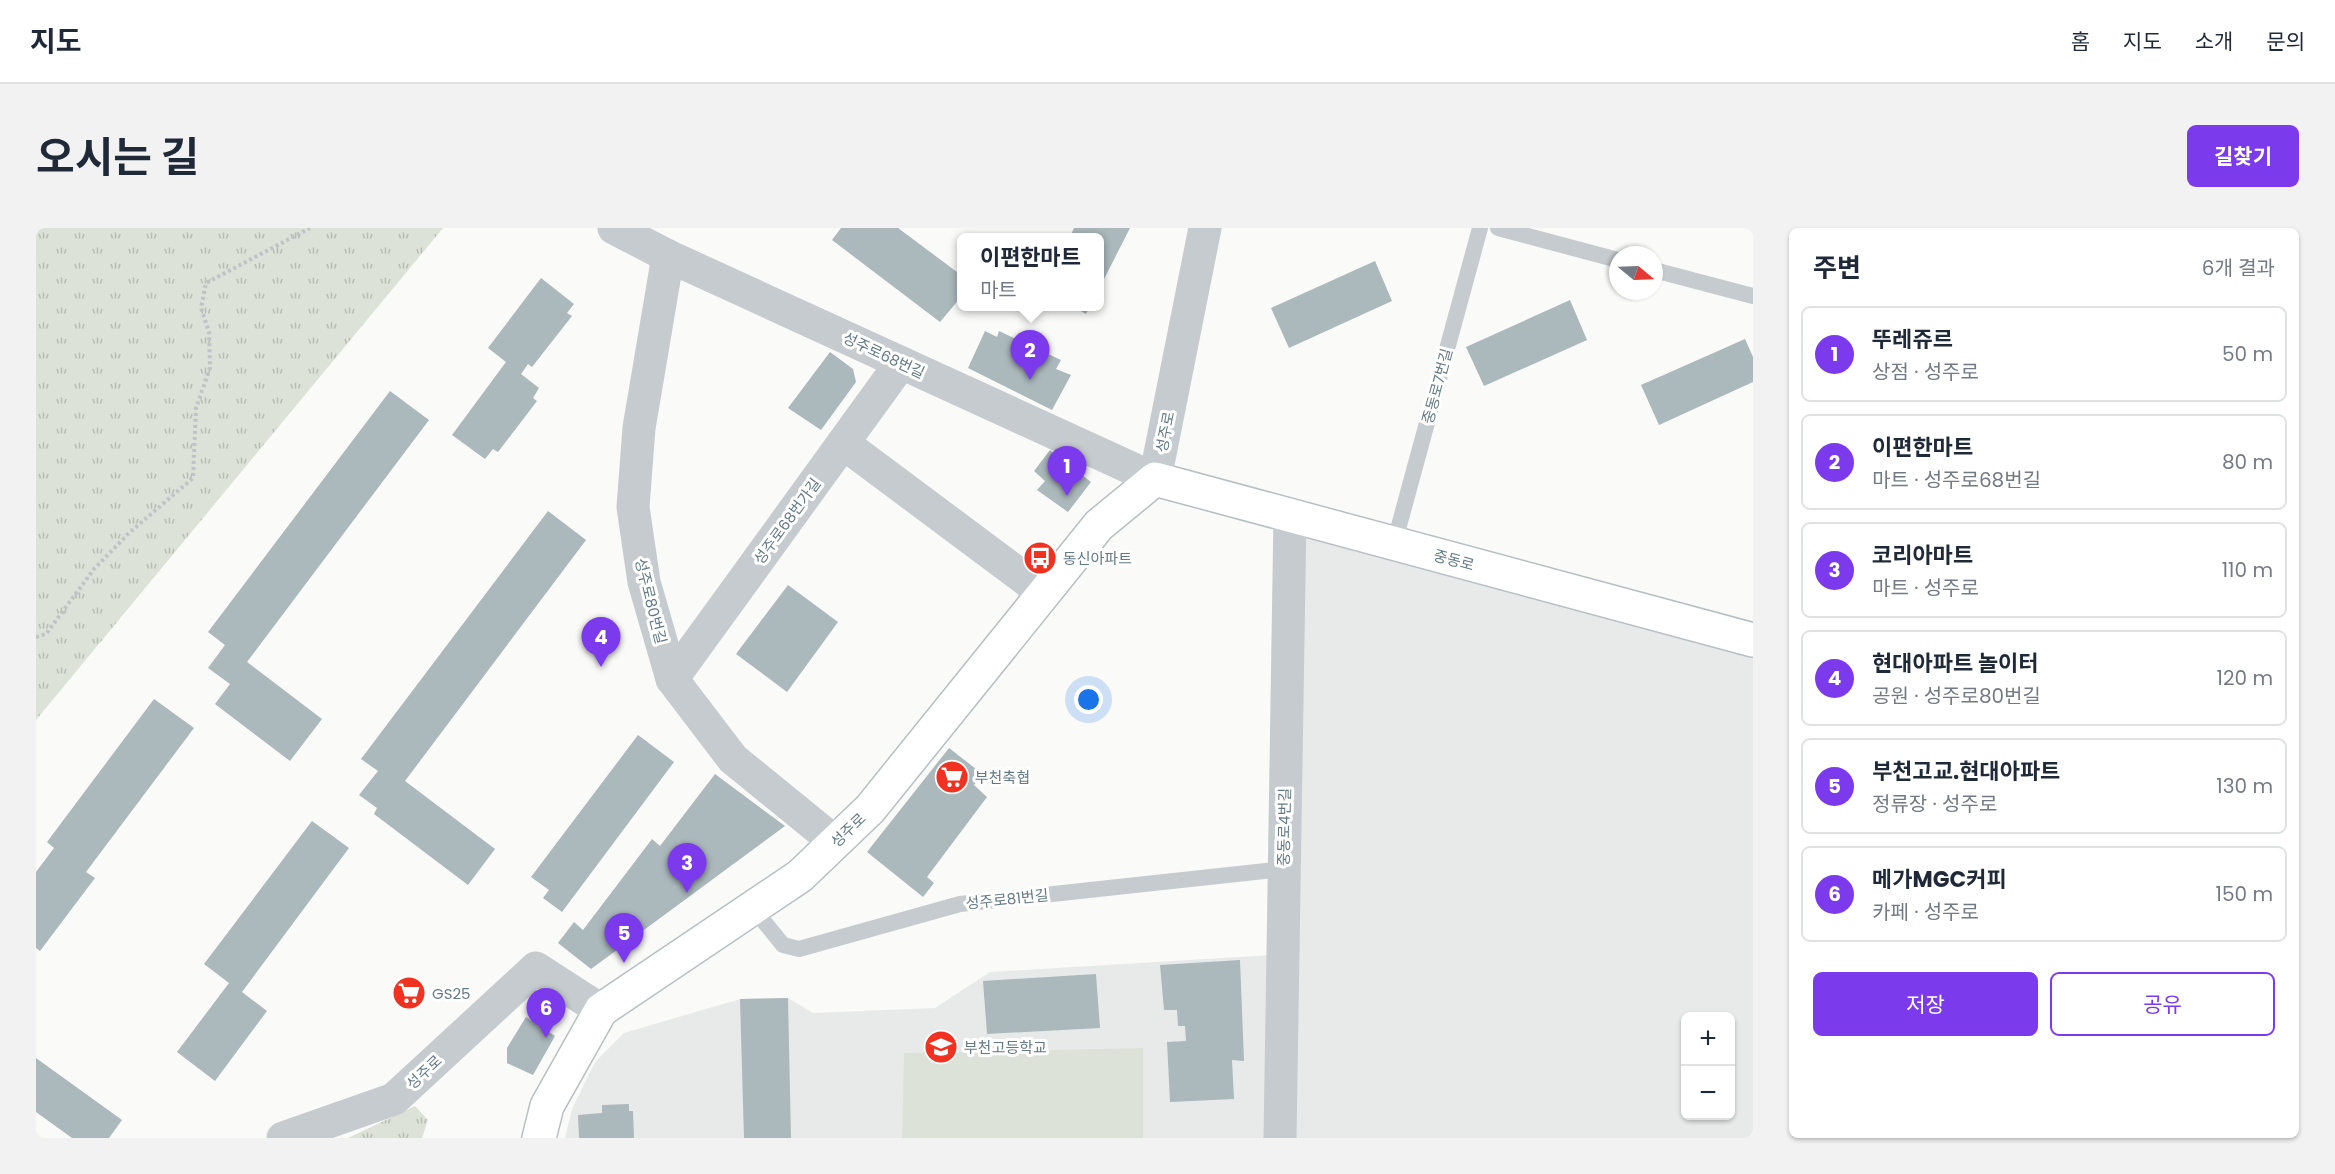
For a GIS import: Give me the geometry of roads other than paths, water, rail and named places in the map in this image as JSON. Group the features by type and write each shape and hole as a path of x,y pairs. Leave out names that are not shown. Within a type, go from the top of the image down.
{"street":[{"name":"성주로68번길","path":"614,228 668,256 1155,479"},
{"name":"성주로","path":"539,1138 547,1106 601,1010 800,876 870,809 1099,525 1155,479 1205,228"},
{"name":"성주로80번길","path":"668,256 639,428 633,507 644,582 672,679 733,759 835,842"},
{"name":"성주로68번가길","path":"672,679 901,363"},
{"path":"843,443 1044,593"},
{"name":"중동로","path":"1155,479 1753,640"},
{"name":"중동로4번길","path":"1280,1138 1290,515"},
{"name":"성주로","path":"283,1138 394,1099 536,968 601,1010"}],"lane":[{"name":"중동로7번길","path":"1394,544 1480,228"},
{"path":"1498,228 1609,258"},
{"path":"1663,272 1753,296"},
{"name":"성주로81번길","path":"753,908 783,945 799,949 960,904 1284,869"}],"place":[{"name":"이편한마트","path":"1030,380"},
{"name":"뚜레쥬르","path":"1067,496"},
{"name":"동신아파트","path":"1040,558"},
{"name":"현대아파트 놀이터","path":"601,667"},
{"name":"부천축협","path":"952,777"},
{"name":"코리아마트","path":"687,893"},
{"name":"부천고교.현대아파트","path":"624,963"},
{"name":"GS25","path":"409,993"},
{"name":"메가MGC커피","path":"546,1038"},
{"name":"부천고등학교","path":"941,1047"}]}
